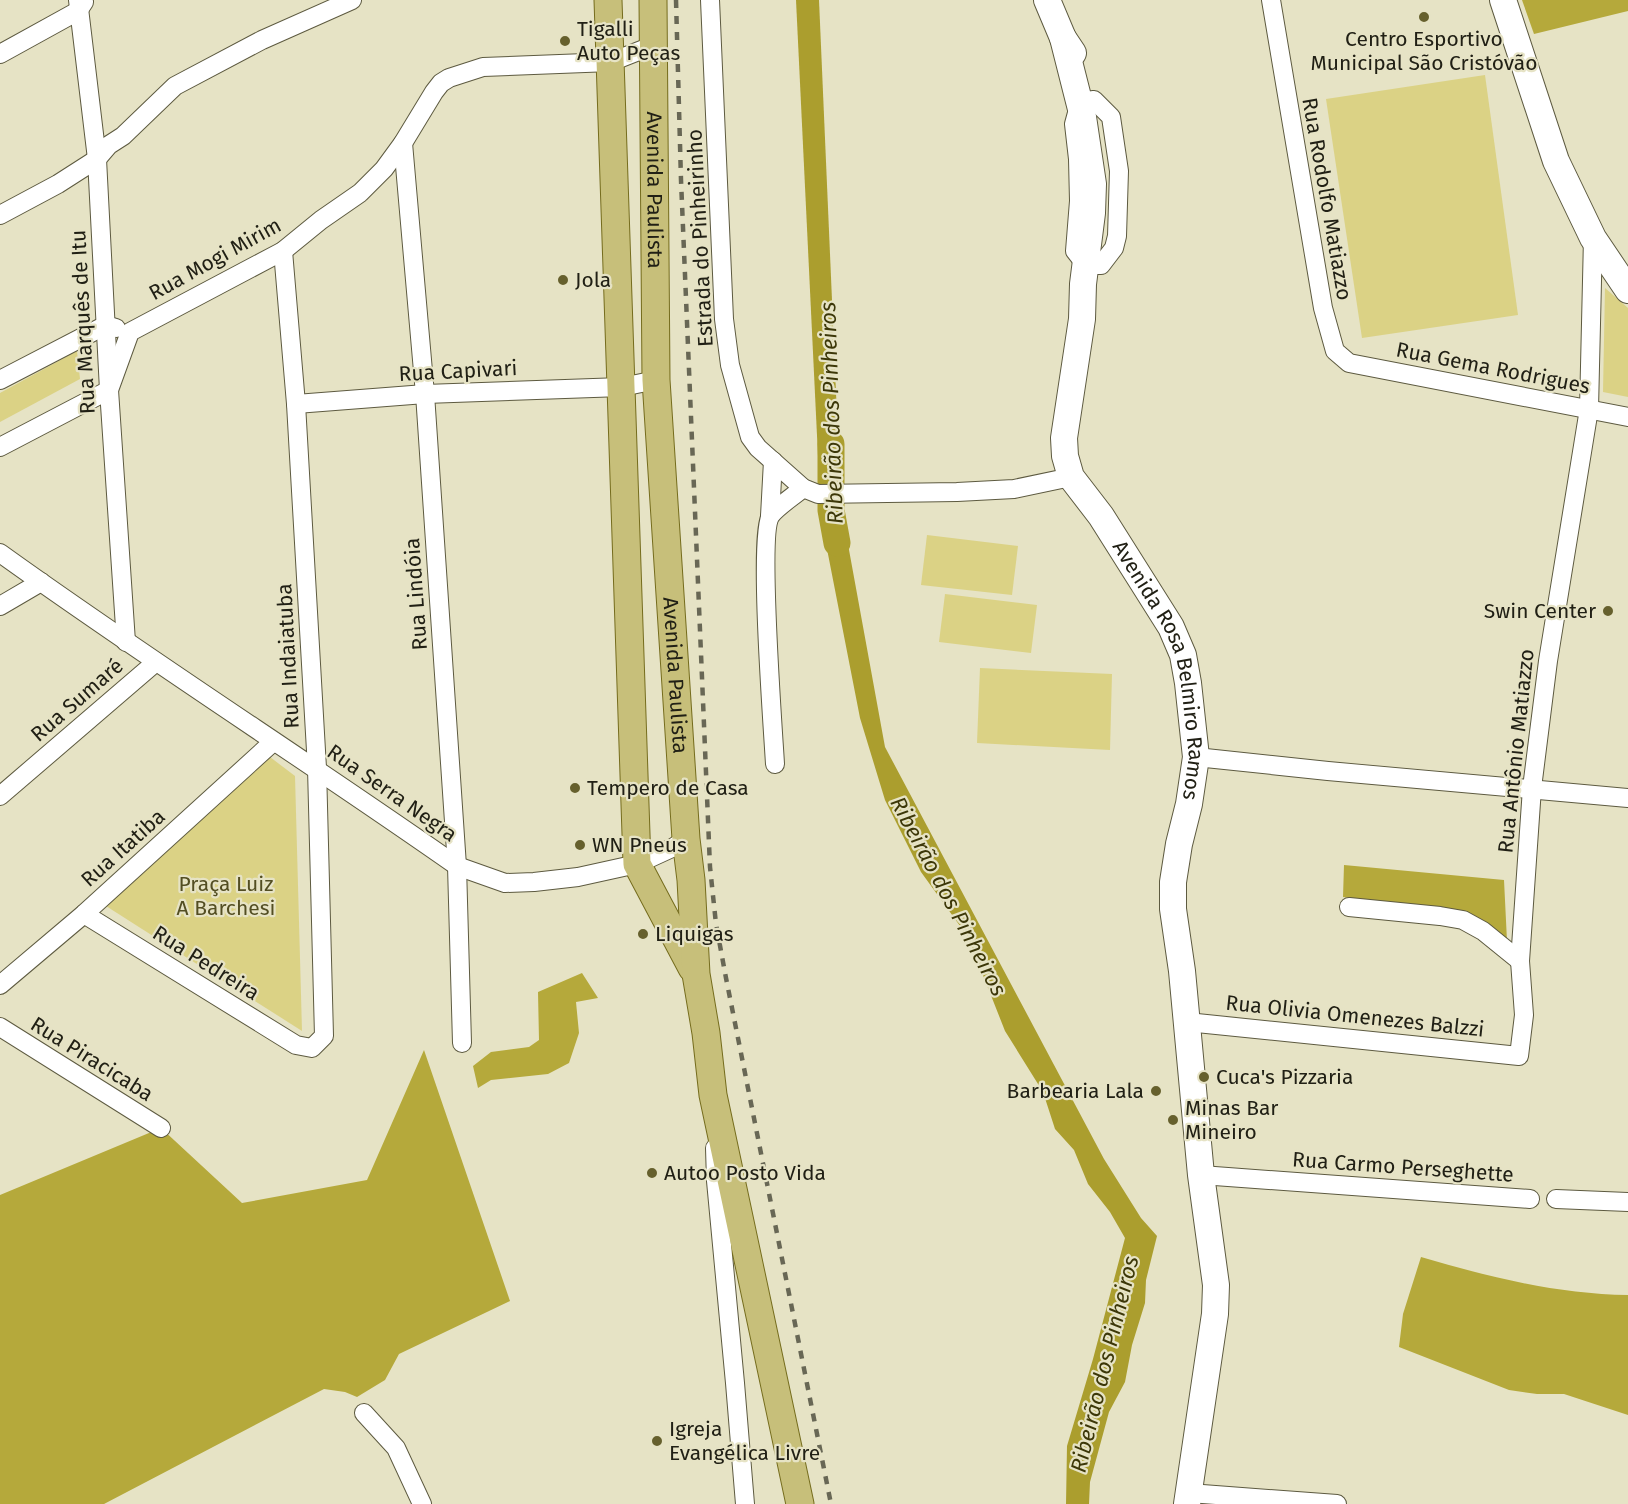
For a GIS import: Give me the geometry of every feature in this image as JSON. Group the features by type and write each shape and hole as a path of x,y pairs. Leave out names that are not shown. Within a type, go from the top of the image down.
{"main road":[{"name":"Avenida Paulista","path":"608,0 637,864 696,974"},
{"name":"Avenida Paulista","path":"653,0 656,380 696,974"},
{"path":"1047,0 1063,38 1086,73 1086,106"},
{"path":"1503,0 1556,160 1593,238 1628,290"},
{"name":"Avenida Rosa Belmiro Ramos","path":"1086,106 1099,161 1096,288 1082,319 1064,438 1065,456 1071,477 1101,516 1175,636 1183,655 1188,683 1196,757 1173,882 1173,909 1182,971 1200,1175 1216,1285 1215,1314 1188,1499"},
{"path":"696,974 713,1095 800,1504"}],"street":[{"path":"0,215 58,184 97,159 109,145 123,136 175,86 262,40 352,0"},
{"name":"Estrada do Pinheirinho","path":"710,0 724,319 730,365 750,437 758,448 811,491"},
{"name":"Rua Rodolfo Matiazzo","path":"1271,0 1323,308 1335,351 1349,363"},
{"path":"0,54 81,4"},
{"name":"Rua Marquês de Itu","path":"81,4 97,159 109,390 126,642"},
{"name":"Rua Mogi Mirim","path":"130,332 284,251 321,220 360,193 384,169 434,92 441,83 449,78 483,67 611,62 654,45"},
{"path":"1086,106 1111,117 1119,171 1117,236 1114,248 1097,260 1075,249 1079,201 1074,124 1086,106"},
{"name":"Rua Lindóia","path":"403,143 425,394 457,866 462,1043"},
{"name":"Rua Antônio Matiazzo","path":"1519,1056 1524,1015 1520,961 1532,789 1548,661 1589,409 1593,238"},
{"name":"Rua Indaiatuba","path":"284,251 296,404 317,768 324,1036 312,1048 306,1048"},
{"path":"0,380 106,325 130,332 109,390 0,447"},
{"name":"Rua Gema Rodrigues","path":"1349,363 1628,417"},
{"name":"Rua Capivari","path":"296,404 425,394 622,387 656,380"},
{"path":"773,461 770,516 766,537 775,764"},
{"path":"770,516 811,491 850,495 1014,489 1071,477"},
{"name":"Rua Serra Negra","path":"0,552 126,642 273,742 317,768 457,866 505,883 578,877 637,864 674,848 686,839"},
{"path":"0,606 41,582"},
{"name":"Rua Sumaré","path":"0,796 156,662"},
{"name":"Rua Itatiba","path":"0,985 84,914 273,742"},
{"path":"1196,757 1628,798"},
{"path":"1349,907 1440,916 1463,921 1483,931 1520,961"},
{"name":"Rua Pedreira","path":"84,914 296,1045 306,1048"},
{"name":"Rua Olivia Omenezes Balzzi","path":"1187,1022 1519,1056"},
{"name":"Rua Piracicaba","path":"0,1027 161,1128"},
{"path":"713,1095 716,1181 745,1504"},
{"name":"Rua Carmo Perseghette","path":"1200,1175 1530,1199"},
{"path":"1556,1200 1628,1202"},
{"path":"364,1413 396,1448 422,1504"},
{"path":"1188,1499 1337,1504"}],"green space":[{"path":"1485,75 1518,315 1362,338 1326,99"},
{"path":"1605,288 1628,308 1628,397 1603,392"},
{"path":"77,351 80,379 0,422 0,393"},
{"path":"927,535 1018,546 1012,595 921,585"},
{"path":"945,594 1037,605 1031,653 939,642"},
{"path":"980,668 1112,674 1110,750 977,743"},
{"name":"Praça Luiz A Barchesi","path":"270,757 295,776 302,1031 106,906"}],"shaded area":[{"path":"1522,0 1628,0 1628,11 1534,34"},
{"path":"1344,865 1504,880 1507,941 1467,914 1343,897"},
{"path":"582,973 598,998 576,1002 579,1033 569,1063 548,1074 491,1080 478,1088 473,1066 491,1052 529,1047 539,1040 538,992"},
{"path":"424,1050 510,1301 399,1354 385,1380 357,1397 345,1392 324,1389 104,1504 0,1504 0,1195 161,1128 242,1203 367,1180"},
{"path":"1421,1257 1549,1288 1628,1295 1628,1415 1564,1394 1537,1394 1509,1390 1399,1347 1403,1314"}],"water":[{"path":"796,0 819,0 840,485 819,477"},
{"path":"841,506 885,747 1104,1159 1141,1218 1157,1236 1146,1280 1145,1303 1132,1345 1125,1382 1109,1412 1090,1482 1089,1504 1066,1504 1067,1446 1125,1238 1110,1212 1088,1184 1074,1150 1055,1129 1043,1092 1005,1031 968,937 921,872 885,800 860,718 819,508"}],"waterway":[{"name":"Ribeirão dos Pinheiros","path":"831,444 831,510 837,543"}],"railway":[{"path":"676,0 681,180 710,867 716,924 726,978 831,1504"}],"place":[{"name":"Centro Esportivo Municipal São Cristóvão","path":"1424,17"},
{"name":"Tigalli Auto Peças","path":"565,41"},
{"name":"Jola","path":"563,280"},
{"name":"Swin Center","path":"1608,611"},
{"name":"Tempero de Casa","path":"575,788"},
{"name":"WN Pneus","path":"580,845"},
{"name":"Liquigas","path":"643,934"},
{"name":"Cuca's Pizzaria","path":"1204,1077"},
{"name":"Barbearia Lala","path":"1156,1091"},
{"name":"Minas Bar Mineiro","path":"1173,1120"},
{"name":"Autoo Posto Vida","path":"652,1173"},
{"name":"Igreja Evangélica Livre","path":"657,1441"}]}
